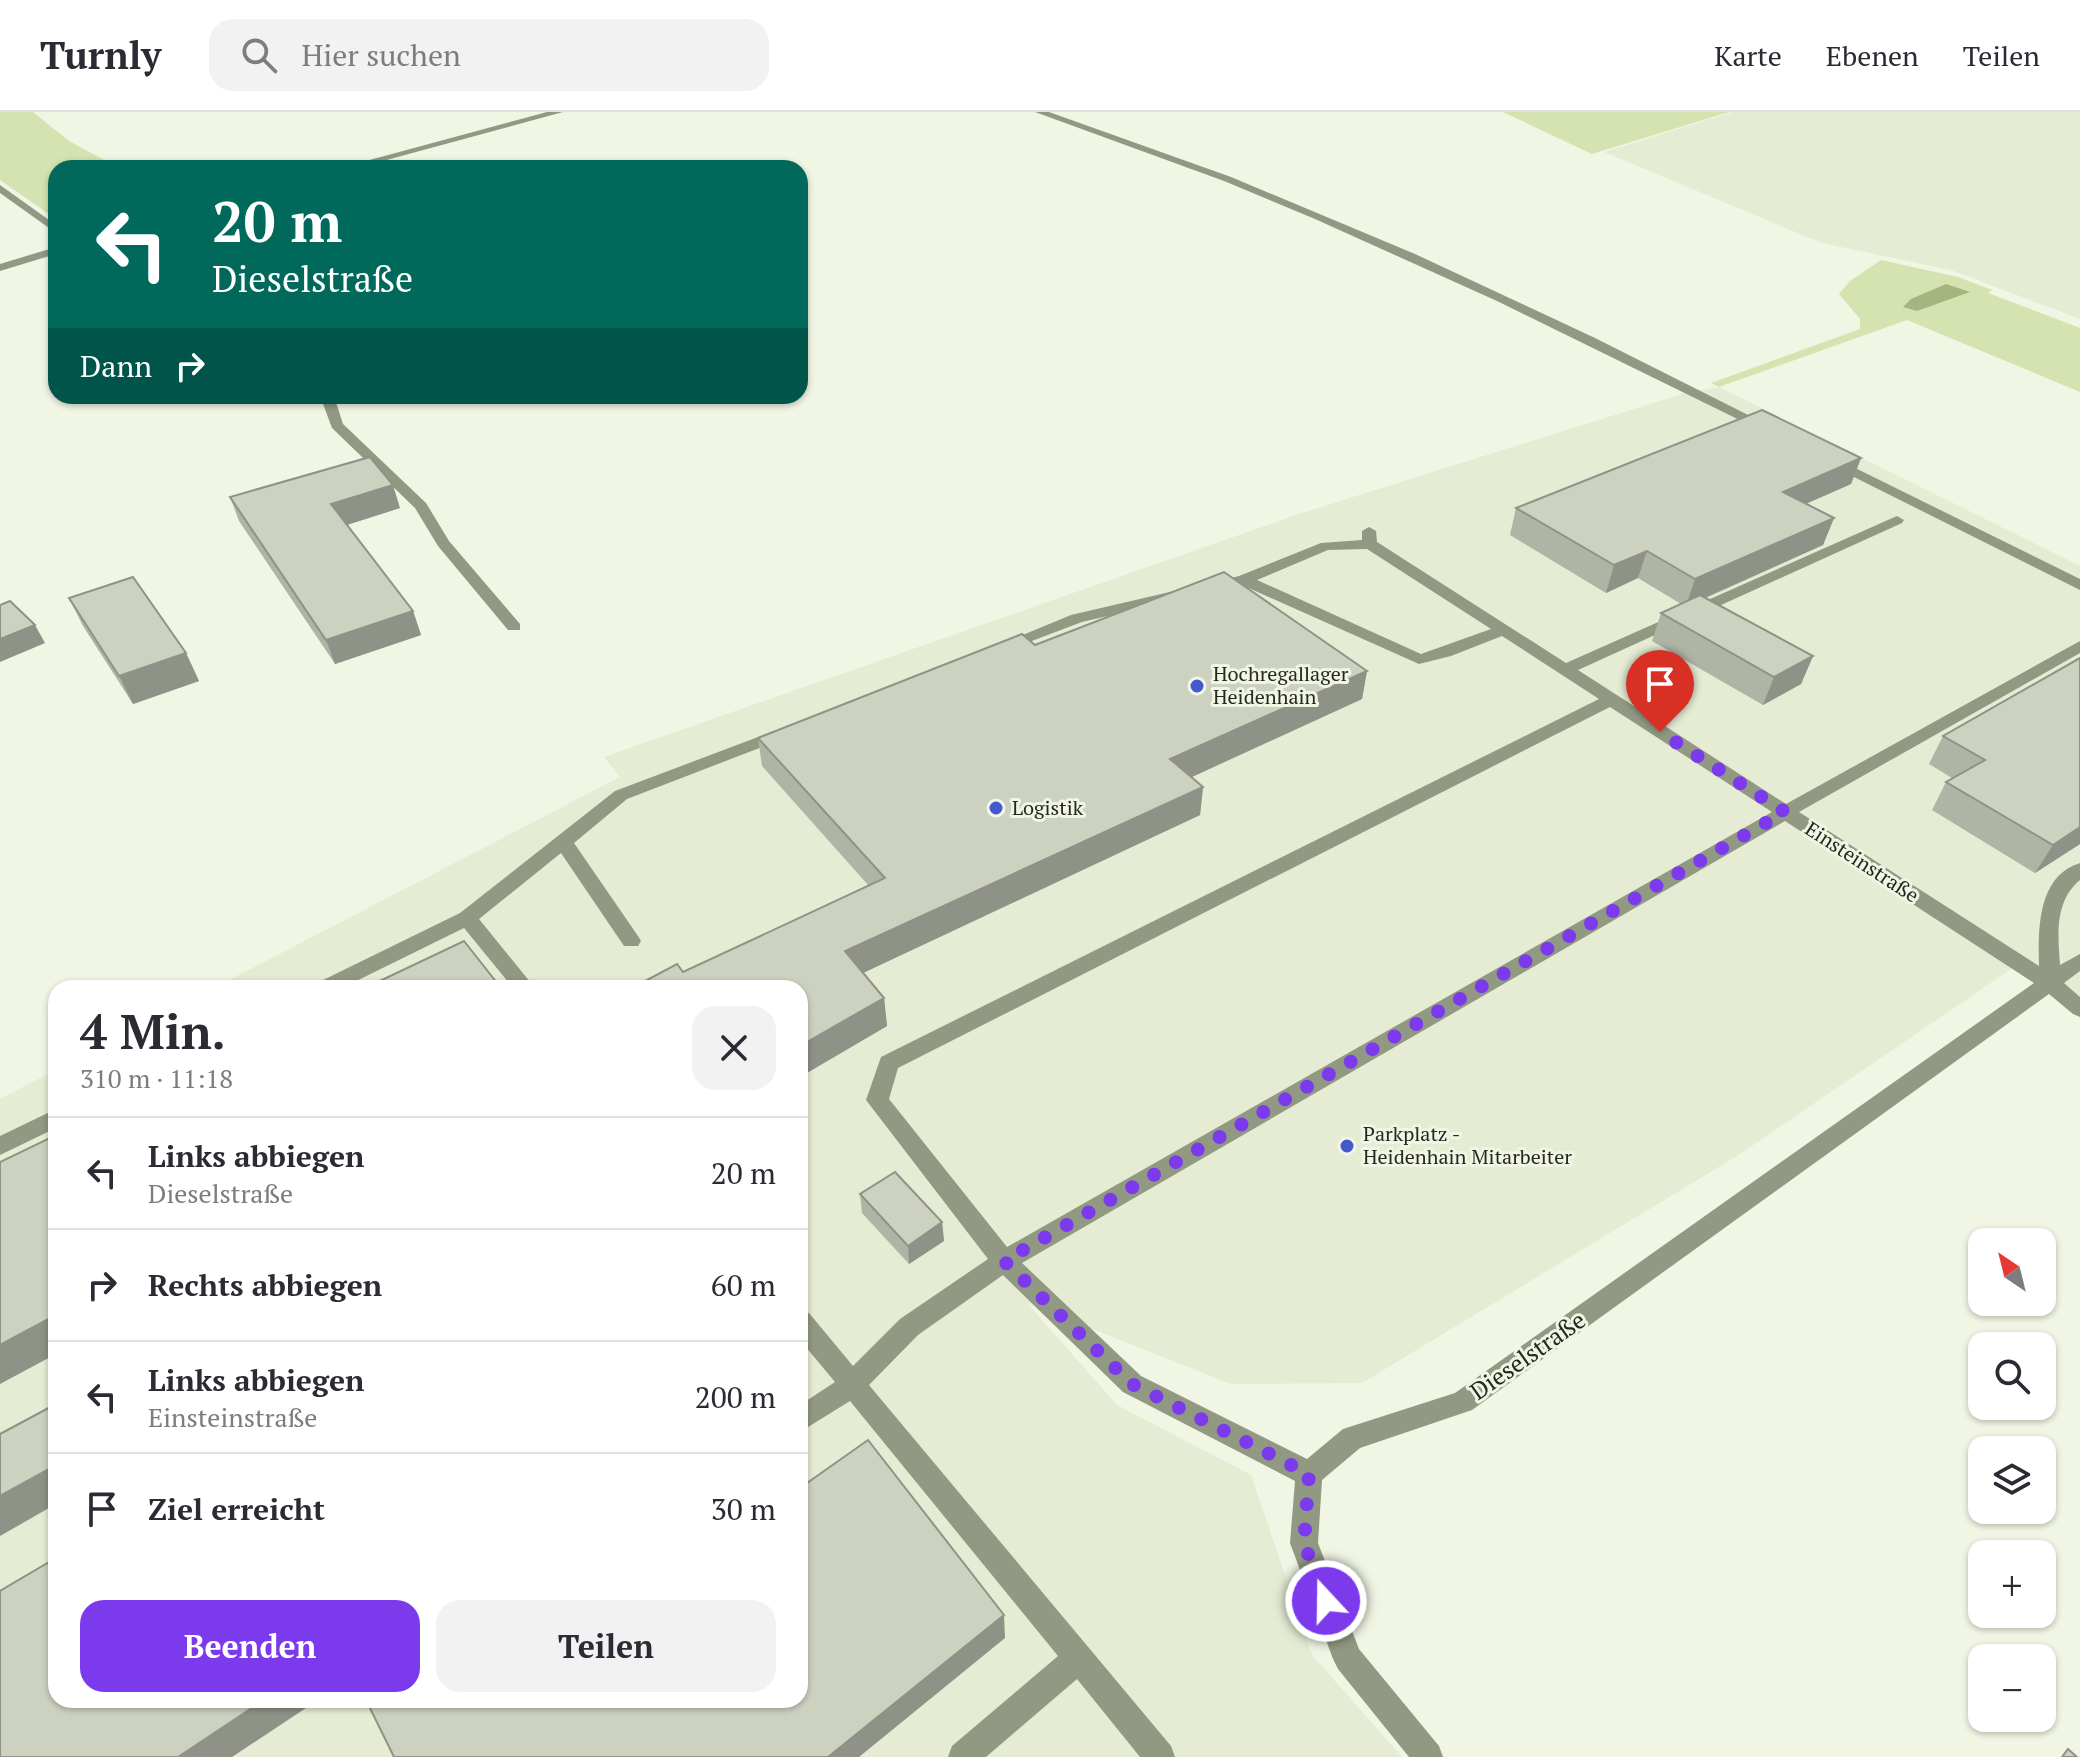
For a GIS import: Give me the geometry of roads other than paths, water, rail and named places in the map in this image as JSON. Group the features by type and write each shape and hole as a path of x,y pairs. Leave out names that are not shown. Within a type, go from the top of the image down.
{"street":[{"path":"375,160 558,112"},
{"path":"1040,112 1198,168 1389,247 1788,439"},
{"path":"0,188 48,224"},
{"path":"0,268 48,253"},
{"path":"330,404 337,425 421,506 443,543 514,627"},
{"path":"1816,452 2080,585"},
{"path":"1565,670 1897,520"},
{"name":"Einsteinstraße","path":"1244,580 1326,546 1369,537 1503,630 2050,983 2080,1009"},
{"path":"989,652 1077,618 1244,580 1419,659 1445,653 1503,630"},
{"path":"808,1415 853,1384 909,1327 1004,1261 2080,646"},
{"path":"1428,1757 1348,1659 1304,1543 1309,1474 1132,1384 1004,1261 877,1100 889,1063 1611,700"},
{"path":"340,980 467,918 621,795 798,727"},
{"path":"562,840 631,941"},
{"path":"2050,983 2050,907 2061,883 2080,870"},
{"path":"467,918 518,980"},
{"name":"Dieselstraße","path":"1309,1474 1352,1438 1463,1402 2080,961"},
{"path":"0,1146 48,1122"},
{"path":"808,1331 1160,1757"},
{"path":"963,1757 1079,1658"}],"place":[{"name":"Hochregallager Heidenhain","path":"1197,686"},
{"name":"Logistik","path":"996,808"},
{"name":"Parkplatz - Heidenhain Mitarbeiter","path":"1347,1146"}]}
